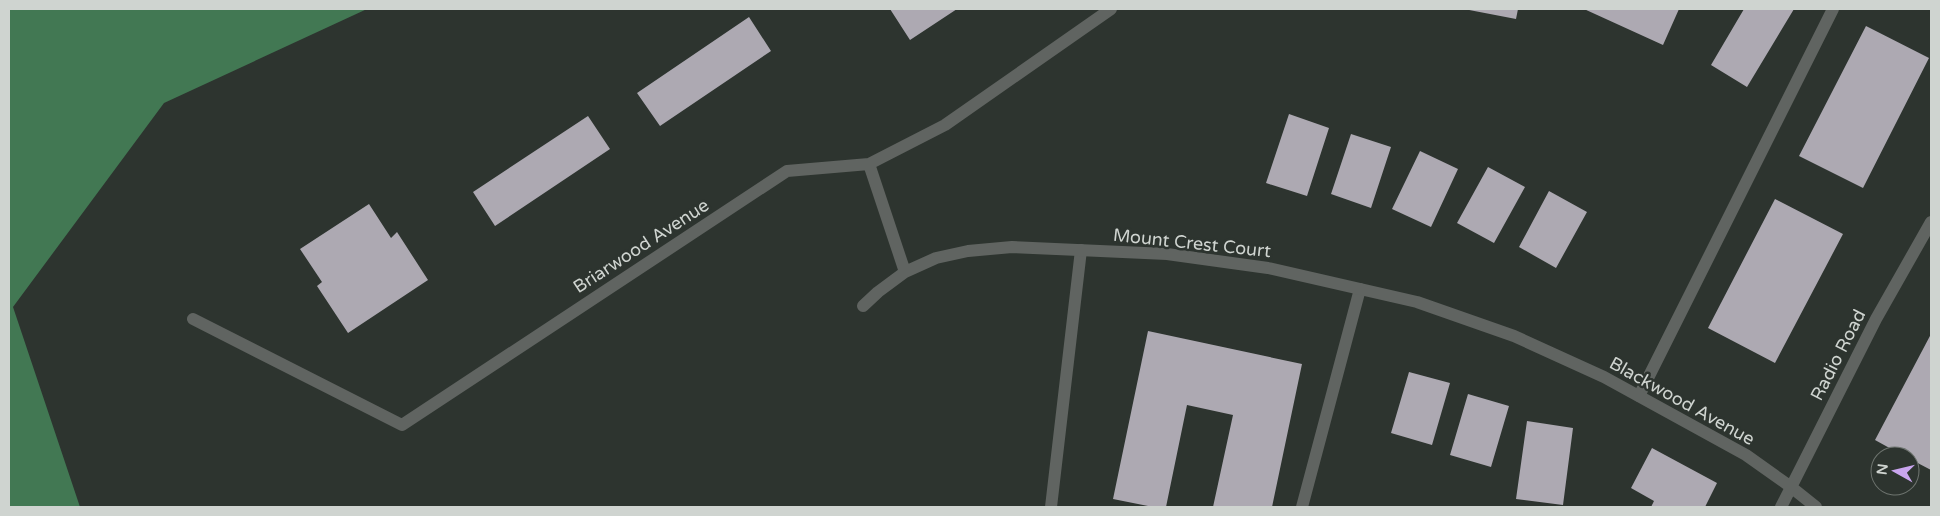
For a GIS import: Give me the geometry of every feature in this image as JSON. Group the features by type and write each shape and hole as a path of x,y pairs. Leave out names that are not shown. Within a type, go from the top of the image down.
{"street":[{"name":"Briarwood Avenue","path":"193,319 402,425 787,171 868,164 945,125 1111,9"},
{"path":"1639,396 1833,9"},
{"path":"868,164 905,272"},
{"name":"Radio Road","path":"1781,507 1876,320 1931,222"},
{"name":"Mount Crest Court","path":"863,306 905,272 936,258 968,251 1012,247 1166,254 1268,268 1417,302 1523,340"},
{"path":"1051,507 1081,250"},
{"path":"1302,507 1360,289"},
{"name":"Blackwood Avenue","path":"1523,340 1604,377 1746,455 1816,507"}],"green space":[{"path":"9,9 367,9 164,103 13,307 80,507 9,507"}],"building":[{"path":"890,9 957,9 910,40"},
{"path":"1464,9 1518,9 1516,19"},
{"path":"1584,9 1679,9 1663,45"},
{"path":"1744,9 1794,9 1747,87 1711,65"},
{"path":"749,17 771,51 660,126 637,93"},
{"path":"1866,26 1929,58 1863,188 1799,156"},
{"path":"1289,114 1329,128 1307,196 1266,183"},
{"path":"588,116 610,149 495,226 473,192"},
{"path":"1351,134 1391,147 1371,208 1331,194"},
{"path":"1420,151 1458,169 1431,227 1392,209"},
{"path":"1488,167 1525,187 1494,243 1457,223"},
{"path":"1549,191 1587,212 1556,268 1519,247"},
{"path":"1775,199 1843,234 1775,363 1708,328"},
{"path":"369,204 391,238 397,232 428,280 348,333 317,286 322,282 300,249"},
{"path":"1148,331 1302,364 1272,507 1213,507 1233,415 1187,405 1166,507 1153,507 1113,499"},
{"path":"1931,334 1931,470 1920,464 1920,446 1886,446 1875,440"},
{"path":"1409,372 1450,383 1432,445 1391,433"},
{"path":"1468,394 1509,406 1491,467 1450,455"},
{"path":"1527,421 1573,428 1563,505 1516,499"},
{"path":"1652,448 1717,483 1705,507 1651,507 1654,501 1631,488"}]}
